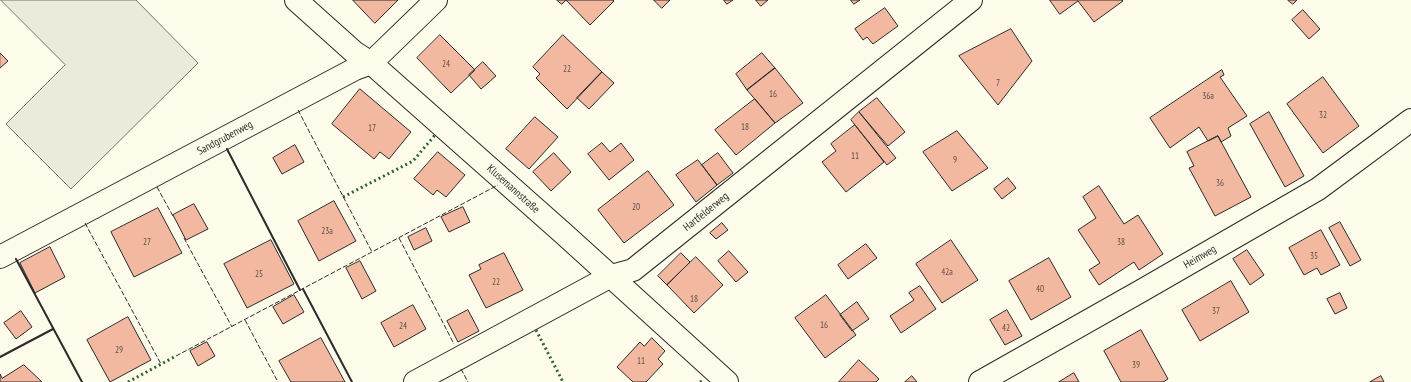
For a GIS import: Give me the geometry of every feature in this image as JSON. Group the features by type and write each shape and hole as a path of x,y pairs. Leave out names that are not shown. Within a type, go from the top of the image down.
{"street":[{"name":"Klusemannstraße","path":"296,0 354,52 371,63 611,276 727,382"},
{"name":"Sandgrubenweg","path":"0,257 355,69 371,63 436,0"},
{"name":"Hartfelderweg","path":"415,382 611,276 633,270 971,0"},
{"name":"Heimweg","path":"980,382 1318,189 1411,120"}],"shaded area":[{"path":"1,0 136,0 198,63 71,189 6,124 65,65"}],"building":[{"path":"353,0 398,0 375,23"},
{"path":"557,0 566,0 562,4"},
{"path":"566,0 613,0 614,1 590,25"},
{"path":"654,0 670,0 662,8"},
{"path":"724,0 733,0 727,4"},
{"path":"756,0 768,0 761,6"},
{"path":"851,0 860,0 854,4"},
{"path":"1050,0 1123,1 1094,22 1078,1 1060,14"},
{"path":"1288,0 1297,0 1293,4"},
{"path":"885,8 898,26 873,44 867,37 863,40 855,29"},
{"path":"1303,10 1320,29 1309,39 1292,20"},
{"path":"1011,29 1032,61 998,105 959,56"},
{"path":"440,35 475,70 451,93 417,58"},
{"path":"563,35 602,72 567,109 536,78 540,74 533,67"},
{"path":"0,53 8,61 0,68"},
{"path":"762,53 775,68 747,90 736,74"},
{"path":"483,62 496,76 481,89 469,75"},
{"path":"775,68 803,103 775,123 747,90"},
{"path":"1222,70 1224,75 1220,77 1247,116 1228,128 1231,136 1221,142 1218,136 1208,141 1199,127 1170,148 1150,118"},
{"path":"602,72 614,83 589,109 577,98"},
{"path":"1323,77 1359,126 1323,153 1287,104"},
{"path":"360,89 411,132 389,159 380,152 374,159 332,124"},
{"path":"877,98 905,132 888,146 859,112"},
{"path":"755,99 775,123 736,155 715,130"},
{"path":"859,112 896,158 887,165 851,120"},
{"path":"1269,112 1304,176 1285,187 1250,124"},
{"path":"535,117 558,137 529,169 506,149"},
{"path":"855,125 884,162 846,192 822,162 836,151 831,144"},
{"path":"957,131 988,168 952,191 923,152"},
{"path":"1218,136 1251,197 1215,216 1189,168 1194,166 1187,152"},
{"path":"602,143 610,152 621,143 634,160 609,180 588,154"},
{"path":"295,145 304,162 282,174 273,158"},
{"path":"438,152 465,175 446,197 437,190 433,195 414,179"},
{"path":"554,153 571,172 551,191 533,172"},
{"path":"718,153 733,173 717,185 702,165"},
{"path":"698,160 717,185 696,202 676,175"},
{"path":"648,171 674,205 624,243 598,210"},
{"path":"1008,178 1016,188 1002,199 994,189"},
{"path":"1099,186 1124,224 1138,215 1163,254 1139,270 1134,262 1099,285 1089,270 1100,263 1078,230 1096,218 1083,197"},
{"path":"334,201 356,241 319,261 298,221"},
{"path":"194,204 208,229 186,240 173,215"},
{"path":"463,207 470,222 449,232 441,217"},
{"path":"158,208 182,253 134,277 111,232"},
{"path":"1340,222 1361,260 1350,266 1329,228"},
{"path":"722,223 728,230 716,239 710,233"},
{"path":"426,228 432,241 414,250 408,237"},
{"path":"1321,230 1340,265 1321,275 1317,268 1304,275 1289,248"},
{"path":"271,240 294,284 247,308 224,264"},
{"path":"951,240 978,280 942,303 916,264"},
{"path":"866,244 877,258 848,279 838,265"},
{"path":"50,247 65,277 35,293 20,263"},
{"path":"1247,250 1264,275 1250,285 1233,259"},
{"path":"729,251 748,272 736,282 718,261"},
{"path":"504,253 523,290 486,308 469,275 481,269 479,265"},
{"path":"681,253 690,262 667,285 658,276"},
{"path":"696,257 723,285 694,313 667,285"},
{"path":"1049,258 1071,297 1031,320 1009,281"},
{"path":"360,261 376,291 362,299 346,268"},
{"path":"1231,281 1249,312 1200,341 1182,310"},
{"path":"920,286 936,309 901,333 890,316 914,300 909,293"},
{"path":"1340,293 1347,308 1335,314 1327,299"},
{"path":"294,295 304,312 283,324 273,307"},
{"path":"826,295 856,335 825,358 795,318"},
{"path":"857,302 869,319 852,331 840,315"},
{"path":"413,305 426,329 394,347 381,323"},
{"path":"468,310 479,331 458,342 447,321"},
{"path":"1007,310 1022,336 1005,345 990,320"},
{"path":"21,311 32,327 16,339 4,323"},
{"path":"128,317 151,360 110,382 87,340"},
{"path":"1141,330 1168,379 1163,382 1121,382 1104,351"},
{"path":"321,338 345,382 291,382 279,361"},
{"path":"652,338 665,351 658,359 663,364 646,382 633,382 617,367 640,342 644,346"},
{"path":"207,342 215,356 198,366 190,351"},
{"path":"859,360 879,379 876,382 839,382"},
{"path":"24,365 42,382 0,382 0,374 2,378"},
{"path":"1074,373 1079,382 1059,382"},
{"path":"912,376 917,382 905,382"},
{"path":"1381,376 1384,382 1370,382"}],"hedge":[{"path":"343,197 413,161 435,135"},
{"path":"536,330 563,382"},
{"path":"128,382 176,356"}],"fence":[{"path":"298,110 372,252"},
{"path":"176,356 498,185"},
{"path":"157,187 174,218"},
{"path":"85,223 161,364"},
{"path":"184,238 232,327"},
{"path":"399,238 454,344"},
{"path":"245,320 278,382"},
{"path":"461,369 468,382"}],"wall":[{"path":"227,149 300,290"},
{"path":"16,259 82,382"},
{"path":"303,289 352,382"},
{"path":"0,357 53,329"}]}
